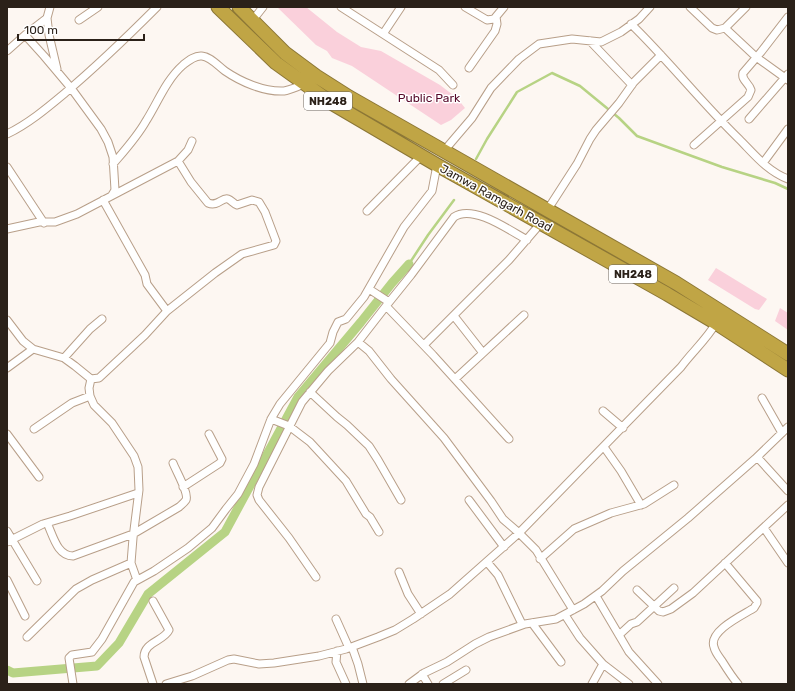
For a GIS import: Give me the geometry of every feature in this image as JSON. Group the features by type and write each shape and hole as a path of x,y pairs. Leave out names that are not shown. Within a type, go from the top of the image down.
{"highway":[{"name":"Jamwa Ramgarh Road","path":"218,7 276,63 333,104 473,186 667,294 716,323 788,370"},
{"name":"Jamwa Ramgarh Road","path":"239,7 285,53 316,76 349,97 443,152 548,209 676,283 788,354"},
{"path":"249,37 255,24"}],"street":[{"path":"50,7 48,18 49,35 57,72"},
{"path":"79,20 98,7"},
{"path":"7,134 50,106 95,68 157,7"},
{"path":"255,24 263,7"},
{"path":"341,7 439,70 453,85"},
{"path":"383,34 401,7"},
{"path":"465,7 487,20 494,19 504,7"},
{"path":"443,152 472,118 491,88 519,59 539,44 572,39 601,42 621,32 650,7"},
{"path":"690,7 712,28 717,30 725,28 746,7"},
{"path":"469,68 495,31 497,24 496,17"},
{"path":"694,145 748,97 751,90 742,75 744,70 788,17"},
{"path":"7,51 48,18"},
{"path":"631,24 662,55 721,121 771,171 788,179"},
{"path":"725,28 756,57 787,77 749,119"},
{"path":"25,35 71,88 104,135 113,157 115,190 112,195"},
{"path":"590,41 632,85"},
{"path":"548,209 577,164 590,138 632,85 662,55"},
{"path":"113,164 135,138 159,96 172,78 183,65 195,57 207,57 226,72 241,80 271,90 286,90 305,84"},
{"path":"763,163 788,130"},
{"path":"7,229 39,222 55,222 77,214 178,161 188,150 192,141"},
{"path":"367,211 422,156"},
{"path":"7,320 23,341 33,349 64,358 91,379 99,378 145,335 167,311 215,273 242,254 274,245 276,241 265,212 259,202 252,200 237,205 229,199 225,199 215,204 208,203 191,182 178,161"},
{"path":"72,683 69,658 72,655 92,652 102,640 134,582 154,571 188,548 212,528 238,494 254,464 280,404 330,343 338,322 346,319 369,289 404,226 432,191 437,165"},
{"path":"7,167 44,223"},
{"path":"103,200 145,275 147,284 167,311"},
{"path":"316,577 289,538 259,500 258,495 259,487 288,425 302,402 328,371 358,342 387,303 415,270 448,225 459,214 471,213 486,218 526,240"},
{"path":"424,345 454,316 541,223"},
{"path":"369,289 387,303 509,439"},
{"path":"455,379 524,315"},
{"path":"454,316 484,353"},
{"path":"64,358 90,329 102,319"},
{"path":"166,684 192,676 228,660 234,659 259,664 274,663 350,648 395,630 421,614 450,594 519,533 681,367 712,332 716,323"},
{"path":"358,342 369,351 391,379 444,438 503,519 536,550 540,559 573,610"},
{"path":"7,368 33,349"},
{"path":"91,379 89,388 90,396 94,405 112,423 134,456 138,467 138,493 131,563 137,580"},
{"path":"310,392 369,446 401,500"},
{"path":"34,429 72,403 90,396"},
{"path":"409,684 422,674 447,662 475,644 522,624 556,619 596,596 757,457 785,430 762,398"},
{"path":"603,411 623,428"},
{"path":"273,419 288,425 310,442 346,481 378,532"},
{"path":"7,434 39,477"},
{"path":"183,487 220,463 222,459 209,434"},
{"path":"604,447 621,471 641,505"},
{"path":"757,457 788,491"},
{"path":"47,523 60,550 67,556 73,556 133,534 185,502 186,498 183,487 173,464"},
{"path":"540,559 574,529 611,513 641,505 674,485"},
{"path":"9,540 47,523 138,493"},
{"path":"469,500 504,547"},
{"path":"637,590 659,611 663,612 671,609 693,593 788,505"},
{"path":"764,528 788,563"},
{"path":"7,531 9,540 37,581"},
{"path":"487,562 498,575 522,624"},
{"path":"27,637 76,589 92,580 131,563"},
{"path":"725,563 757,601 754,608 721,630 714,637 713,641 714,647 730,674 738,684"},
{"path":"399,572 408,594 421,614"},
{"path":"7,580 25,616"},
{"path":"619,635 630,624 637,622 674,588"},
{"path":"596,596 629,652 658,684"},
{"path":"153,602 169,630 167,634 149,646 144,653 153,684"},
{"path":"564,615 580,638 603,664 629,684"},
{"path":"336,619 358,664 363,684"},
{"path":"532,623 561,662"},
{"path":"337,651 336,662 346,684"},
{"path":"592,684 603,664"},
{"path":"443,684 466,670"},
{"path":"422,674 428,684"}],"green space":[{"name":"Public Park","path":"277,7 306,7 337,32 361,47 381,51 440,85 457,98 465,108 451,120 441,125 352,66 332,58 327,51 316,45"},
{"path":"716,268 767,299 759,310 708,280"},
{"path":"780,308 788,313 788,330 775,321"}],"waterway":[{"path":"476,159 517,92 552,73 580,86 619,118 637,136 722,167 775,183 788,189"},
{"path":"409,264 454,200"},
{"path":"7,670 13,673 97,666 119,643 148,594 225,532 298,397 409,264"}]}
